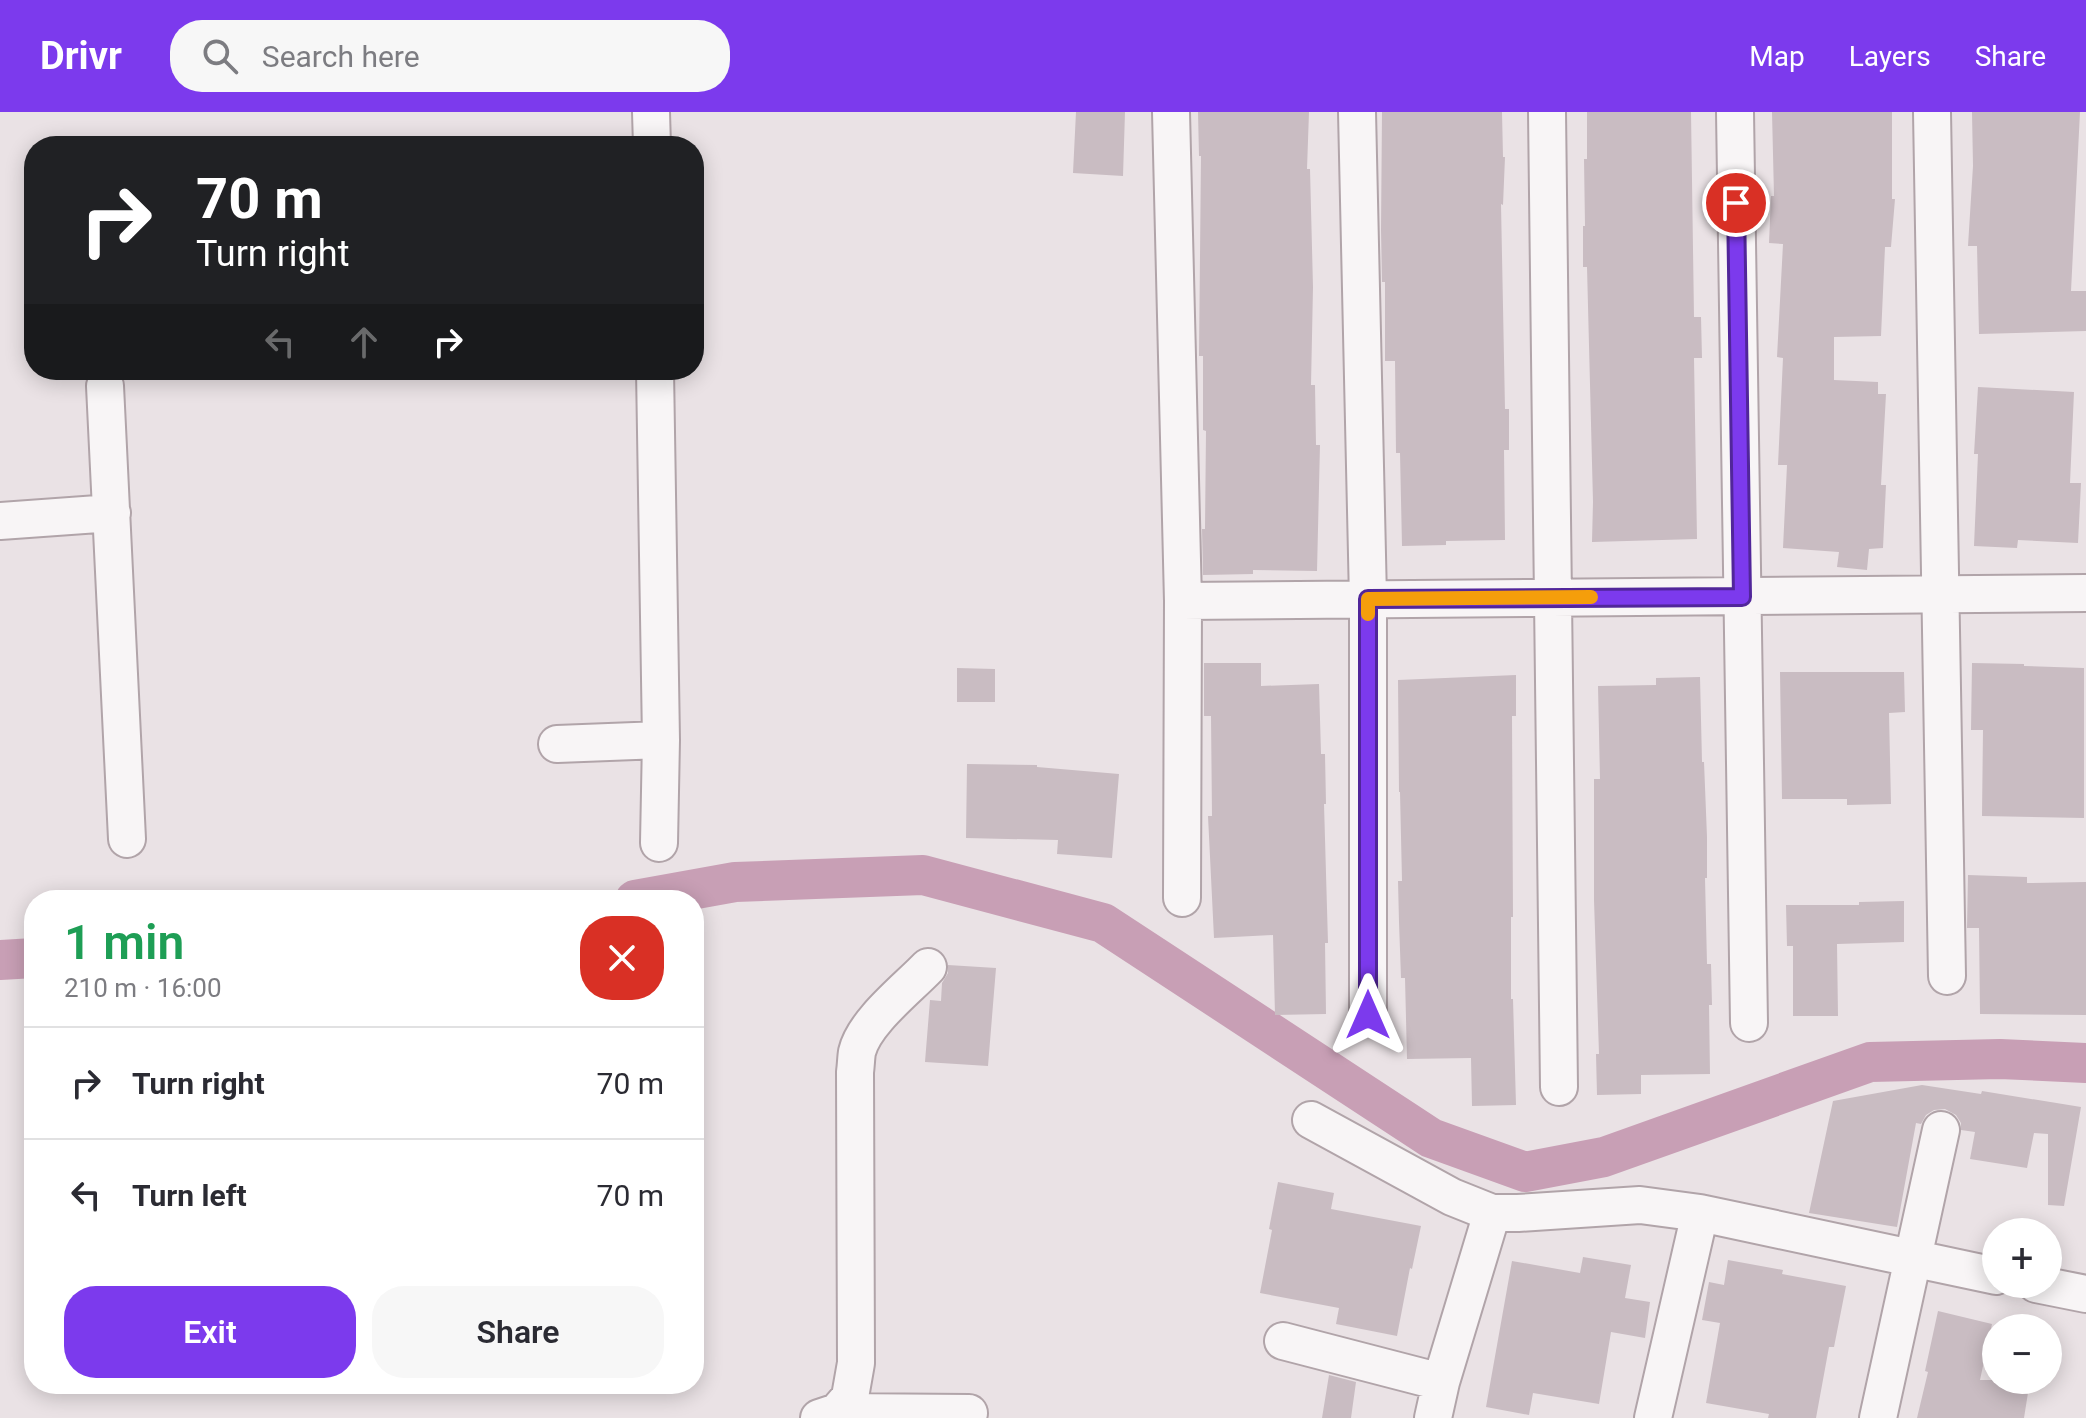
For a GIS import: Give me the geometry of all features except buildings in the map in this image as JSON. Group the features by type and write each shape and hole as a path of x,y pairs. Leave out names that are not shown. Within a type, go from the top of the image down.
{"street":[{"path":"651,112 652,136"},
{"path":"1171,112 1183,601 1182,898"},
{"path":"1357,112 1368,599 1368,1015"},
{"path":"1547,112 1559,1087"},
{"path":"1735,112 1749,1023"},
{"path":"1932,112 1947,976"},
{"path":"655,380 661,740 659,843"},
{"path":"105,386 127,839"},
{"path":"0,521 112,513"},
{"path":"1183,601 2086,593"},
{"path":"557,744 661,740"},
{"path":"828,1415 850,1397 856,1363 855,1072 858,1050 877,1019 928,967"},
{"path":"1311,1120 1452,1197 1492,1213 1640,1205 1700,1213 1982,1273"},
{"path":"1878,1418 1941,1130"},
{"path":"1433,1418 1492,1213"},
{"path":"1653,1418 1700,1213"},
{"path":"2062,1289 2086,1294"},
{"path":"1283,1341 1441,1382"},
{"path":"828,1415 969,1413"}],"waterway":[{"path":"691,890 735,882 923,875 1103,923 1431,1138 1525,1172 1604,1157 1870,1062 2000,1059 2086,1063"},
{"path":"0,960 24,959"}],"slow traffic":[{"path":"1368,614 1368,599 1591,597"}],"route":[{"path":"1368,1015 1368,599 1742,597 1736,203"}]}
